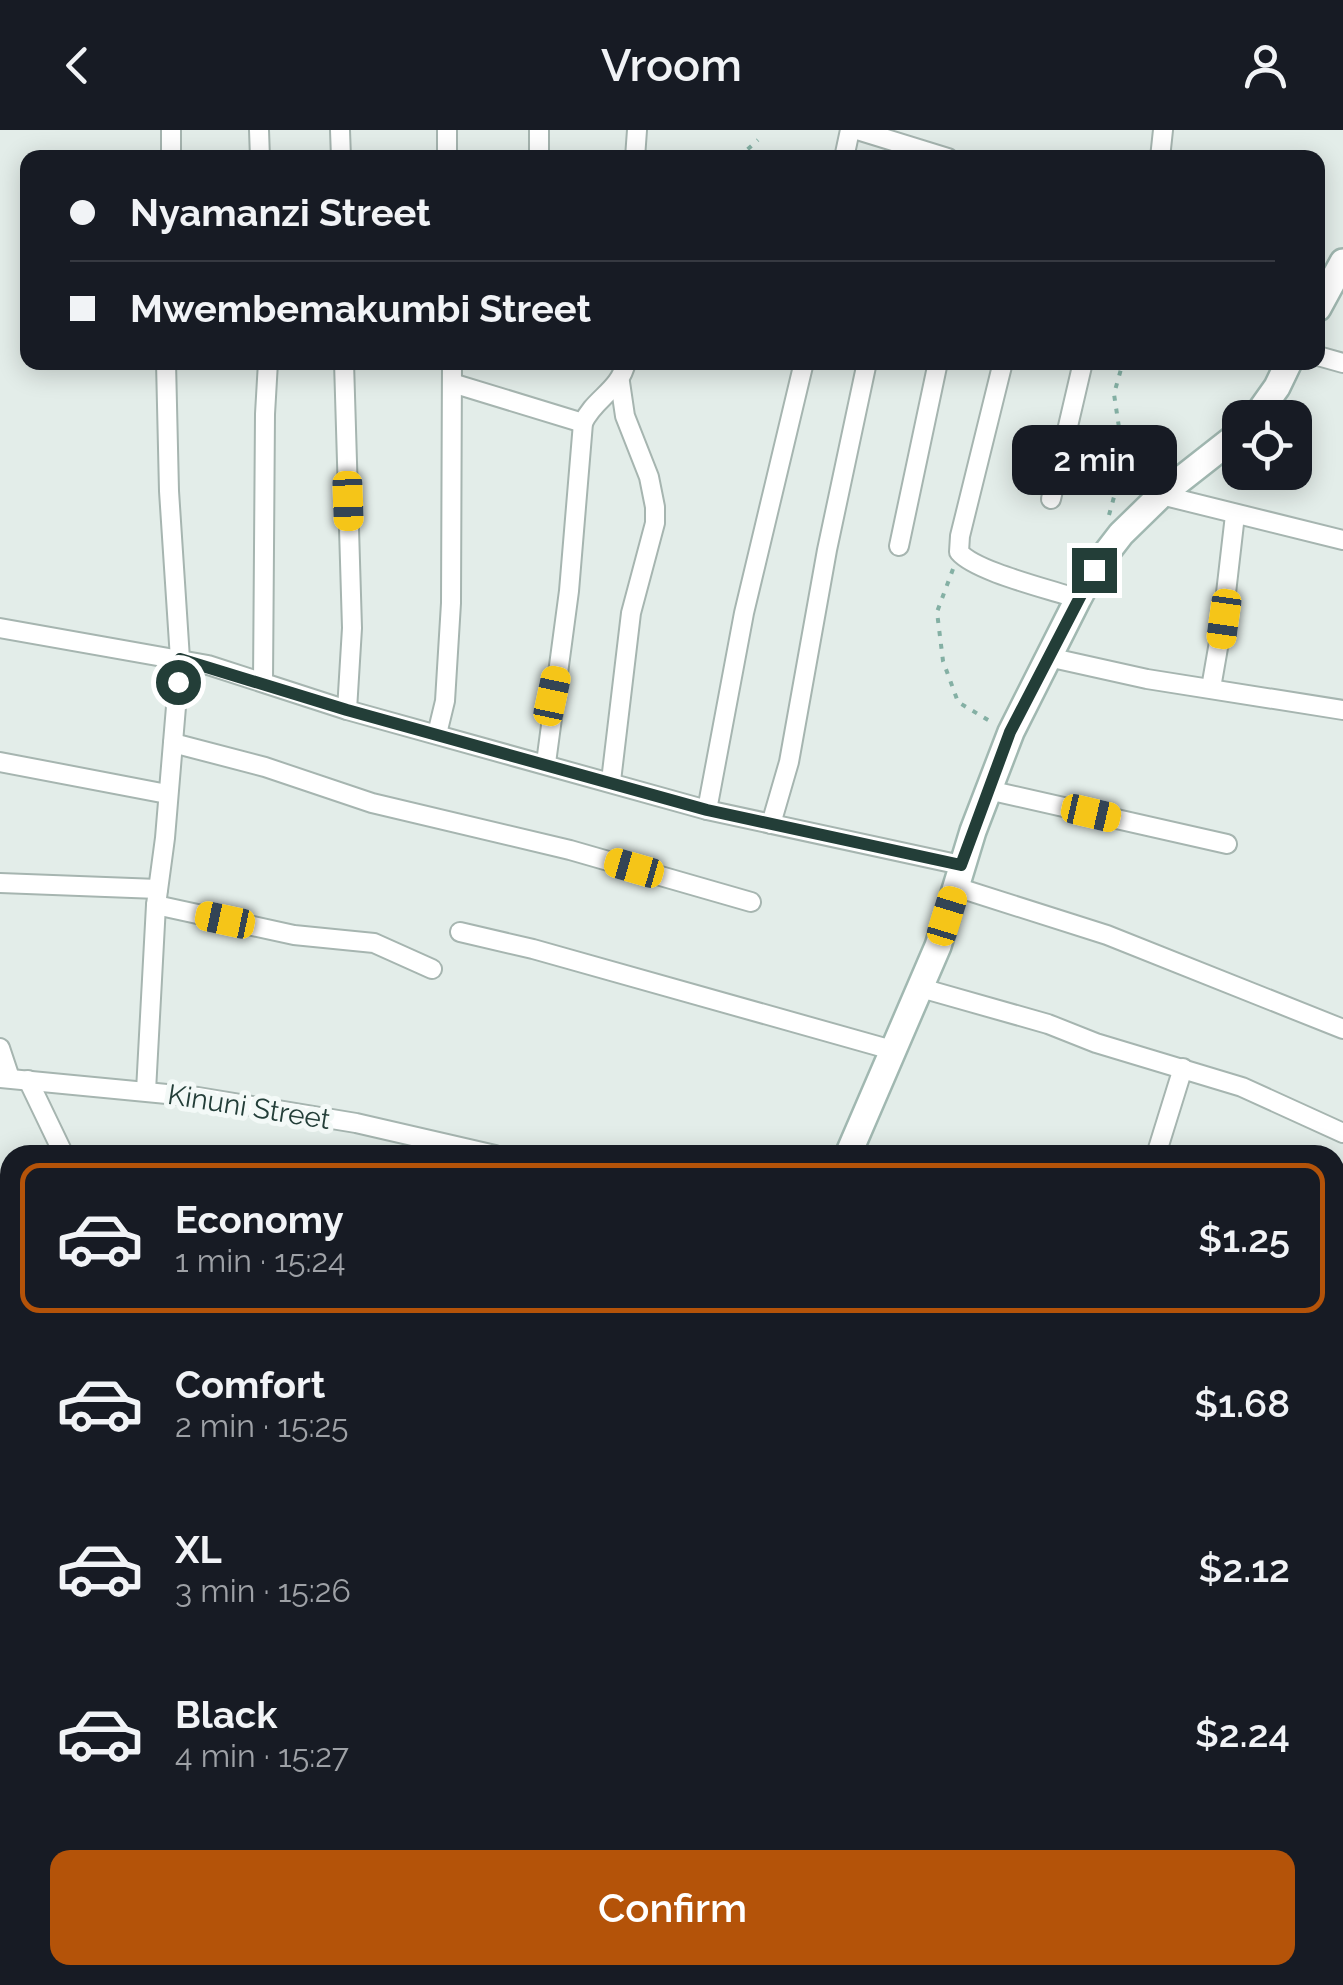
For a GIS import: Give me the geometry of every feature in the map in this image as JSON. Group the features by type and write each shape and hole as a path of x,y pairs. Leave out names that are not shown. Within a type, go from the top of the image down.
{"street":[{"path":"861,131 908,150"},
{"path":"146,1091 157,897 180,659 166,370"},
{"path":"263,682 267,370"},
{"path":"344,370 352,628 347,710"},
{"path":"438,734 445,701 451,603 452,370"},
{"path":"611,781 631,613 656,507 625,416 620,382 624,370"},
{"path":"707,810 744,613 802,370"},
{"path":"770,824 796,728 826,550 865,370"},
{"path":"899,546 936,370"},
{"path":"1001,370 959,552 965,559 987,568 1078,598"},
{"path":"1051,499 1081,370"},
{"path":"1268,400 1285,370"},
{"path":"546,763 569,590 583,423 596,403 620,382"},
{"path":"452,383 583,423"},
{"path":"852,1145 920,988 1010,732 1078,598 1122,534 1160,495 1222,447"},
{"path":"1160,495 1343,540"},
{"path":"1211,688 1224,619 1235,514"},
{"path":"0,628 180,659 347,710 959,876 1343,1029"},
{"path":"1048,657 1147,679 1343,710"},
{"path":"173,743 265,767 372,803 570,850 751,902"},
{"path":"0,762 167,794"},
{"path":"988,790 1227,844"},
{"path":"0,883 157,897 294,935 374,943 432,969"},
{"path":"460,932 892,1050"},
{"path":"920,988 1242,1087 1343,1133"},
{"path":"0,1048 13,1079 57,1145"},
{"path":"1159,1145 1183,1068"},
{"name":"Kinuni Street","path":"13,1079 146,1091 356,1123 452,1145"}],"path":[{"path":"747,150 758,140"},
{"path":"1121,370 1114,394 1124,460 1109,521 1122,534"},
{"path":"959,552 937,612 943,661 958,702 1010,732"}],"route":[{"path":"178,682 180,659 208,665 347,710 707,810 961,865 1010,732 1094,570"}]}
